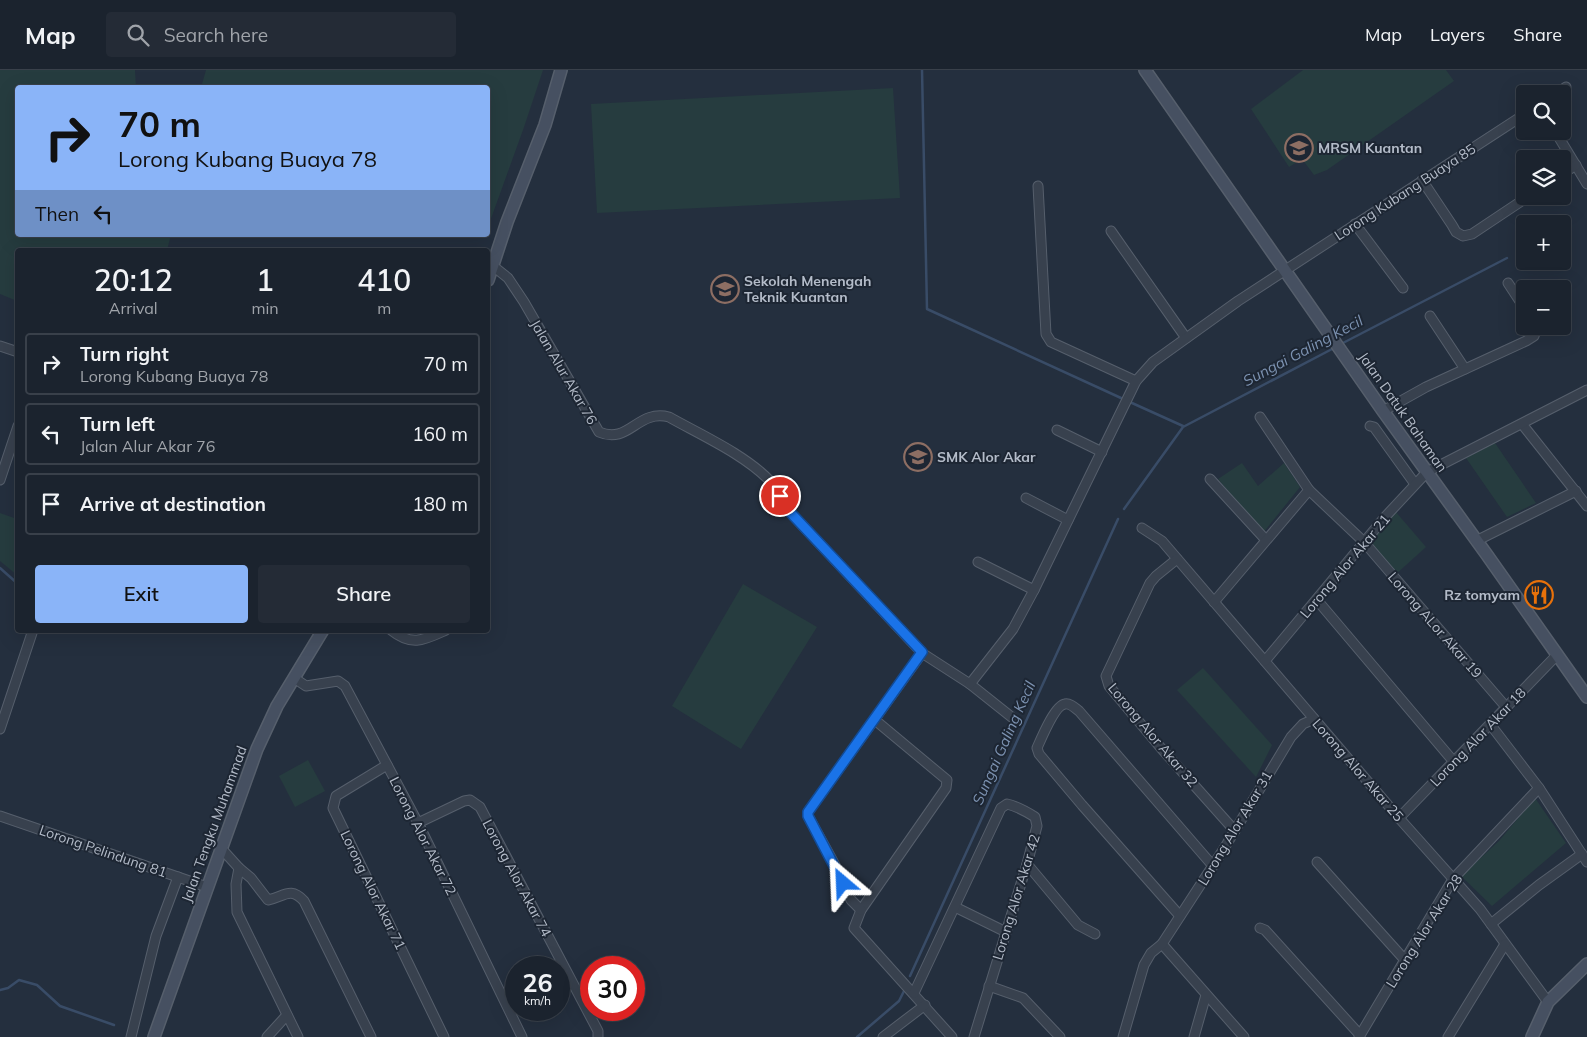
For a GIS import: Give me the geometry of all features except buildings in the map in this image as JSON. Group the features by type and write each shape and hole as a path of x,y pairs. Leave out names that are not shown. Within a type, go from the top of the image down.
{"street":[{"path":"490,274 545,125 561,70"},
{"name":"Jalan Datuk Bahaman","path":"1145,70 1383,412 1556,656 1583,684 1587,697"},
{"name":"Lorong Kubang Buaya 85","path":"970,684 1013,629 1136,381 1153,362 1238,301 1516,120"},
{"path":"1561,140 1587,184"},
{"path":"1571,168 1576,165"},
{"path":"1422,180 1456,232 1463,236 1472,234 1516,205"},
{"path":"1038,186 1046,334 1052,342 1136,381"},
{"path":"1355,224 1403,288"},
{"path":"1111,231 1186,338"},
{"name":"Jalan Alur Akar 76","path":"493,266 508,278 524,302 599,432 607,436 617,436 646,418 662,415 725,448 755,468 771,483 787,509 922,652 970,684 1014,719"},
{"path":"1508,283 1516,295"},
{"path":"1430,316 1465,369"},
{"path":"1383,412 1426,387 1526,341 1534,335"},
{"path":"0,346 15,351"},
{"name":"Lorong Alor Akar 21","path":"1265,662 1364,542 1427,472 1587,390"},
{"name":"Lorong ALor Akar 19","path":"1260,417 1309,490 1364,542 1506,707"},
{"path":"1522,424 1587,506"},
{"path":"1370,426 1374,428 1415,484"},
{"path":"1057,430 1102,452"},
{"path":"0,480 15,435"},
{"path":"1210,479 1265,539"},
{"path":"1214,602 1265,539 1309,490"},
{"path":"1476,541 1576,491"},
{"path":"1026,498 1068,520"},
{"name":"Lorong Alor Akar 25","path":"1142,528 1162,541 1453,879 1491,924 1548,1002"},
{"name":"Lorong Alor Akar 32","path":"1177,559 1150,583 1106,676 1109,686 1235,830"},
{"path":"978,562 1034,590"},
{"path":"1317,600 1454,762"},
{"path":"0,729 2,717 32,633"},
{"name":"Jalan Tengku Muhammad","path":"154,1037 256,748 276,706 322,633"},
{"path":"395,633 400,637 414,641 425,640 440,633"},
{"path":"861,910 851,900 836,867 808,816 808,812 922,652"},
{"name":"Lorong Alor Akar 18","path":"1399,818 1556,656"},
{"name":"Lorong Alor Akar 72","path":"294,678 306,686 333,681 338,681 345,686 418,823 522,1037"},
{"path":"1180,916 1039,754 1037,748 1057,708 1067,704 1079,711 1213,866"},
{"name":"Lorong Alor Akar 31","path":"1123,1037 1144,965 1151,953 1162,944 1213,866 1291,736 1303,724 1314,719"},
{"path":"875,720 947,780 946,788 861,910 854,928 952,1037"},
{"path":"1490,724 1539,788 1584,858 1539,885 1491,924"},
{"name":"Lorong Alor Akar 71","path":"386,764 336,796 333,808 444,1037"},
{"name":"Lorong Alor Akar 28","path":"1359,1036 1453,879 1539,788"},
{"name":"Lorong Alor Akar 74","path":"418,823 464,801 470,800 480,807 598,1031 598,1037"},
{"name":"Lorong Alor Akar 42","path":"914,993 1001,808 1007,804 1035,817 1037,822 1027,864 974,1037"},
{"name":"Lorong Pelindung 81","path":"0,816 207,886"},
{"path":"220,847 251,878 268,900 295,893 304,901 371,1037"},
{"path":"1317,862 1404,960"},
{"path":"1027,864 1078,924 1095,934"},
{"path":"239,868 236,884 237,912 298,1037"},
{"path":"131,1037 156,936 178,877"},
{"path":"955,908 1006,932"},
{"path":"1260,928 1277,943 1359,1036"},
{"path":"1162,944 1244,1037"},
{"path":"1448,1037 1505,944"},
{"path":"1532,1037 1548,1002 1587,964"},
{"path":"989,986 1023,998 1060,1037"},
{"path":"1194,1037 1206,995"},
{"path":"883,1037 925,1006"},
{"path":"267,1037 287,1015"}],"green space":[{"path":"0,70 135,70 136,85 15,85 15,237 170,237 168,248 15,248 15,300 0,294"},
{"path":"206,70 543,70 490,221 490,85 202,84"},
{"path":"1303,70 1446,70 1454,81 1327,170 1314,175 1302,159 1289,167 1251,109"},
{"path":"893,88 900,198 597,213 591,104"},
{"path":"1495,443 1536,503 1507,517 1466,458"},
{"path":"1242,463 1258,486 1284,463 1300,487 1263,533 1218,479"},
{"path":"1395,511 1426,547 1395,575 1368,543"},
{"path":"0,513 15,518 15,573 0,561"},
{"path":"743,584 817,627 741,749 672,706"},
{"path":"1203,668 1272,745 1256,777 1177,690"},
{"path":"308,760 325,791 295,807 279,776"},
{"path":"1535,798 1566,843 1492,906 1461,876 1499,841"}],"waterway":[{"path":"922,70 927,309 1121,398"},
{"name":"Sungai Galing Kecil","path":"1341,344 1507,258"},
{"name":"Sungai Galing Kecil","path":"1124,509 1183,427 1334,348"},
{"path":"1132,403 1183,426"},
{"name":"Sungai Galing Kecil","path":"910,976 1118,519"},
{"path":"0,568 15,581"},
{"path":"0,990 8,988 19,980 37,985 60,1006 114,1025"},
{"name":"Sungai Galing Kecil","path":"857,1037 899,1001 905,989"}],"place":[{"name":"MRSM Kuantan","path":"1299,148"},
{"name":"Sekolah Menengah Teknik Kuantan","path":"725,289"},
{"name":"SMK Alor Akar","path":"918,457"},
{"name":"Rz tomyam","path":"1539,595"}],"route":[{"path":"780,496 787,509 922,652 808,812 808,816 843,883"}]}
